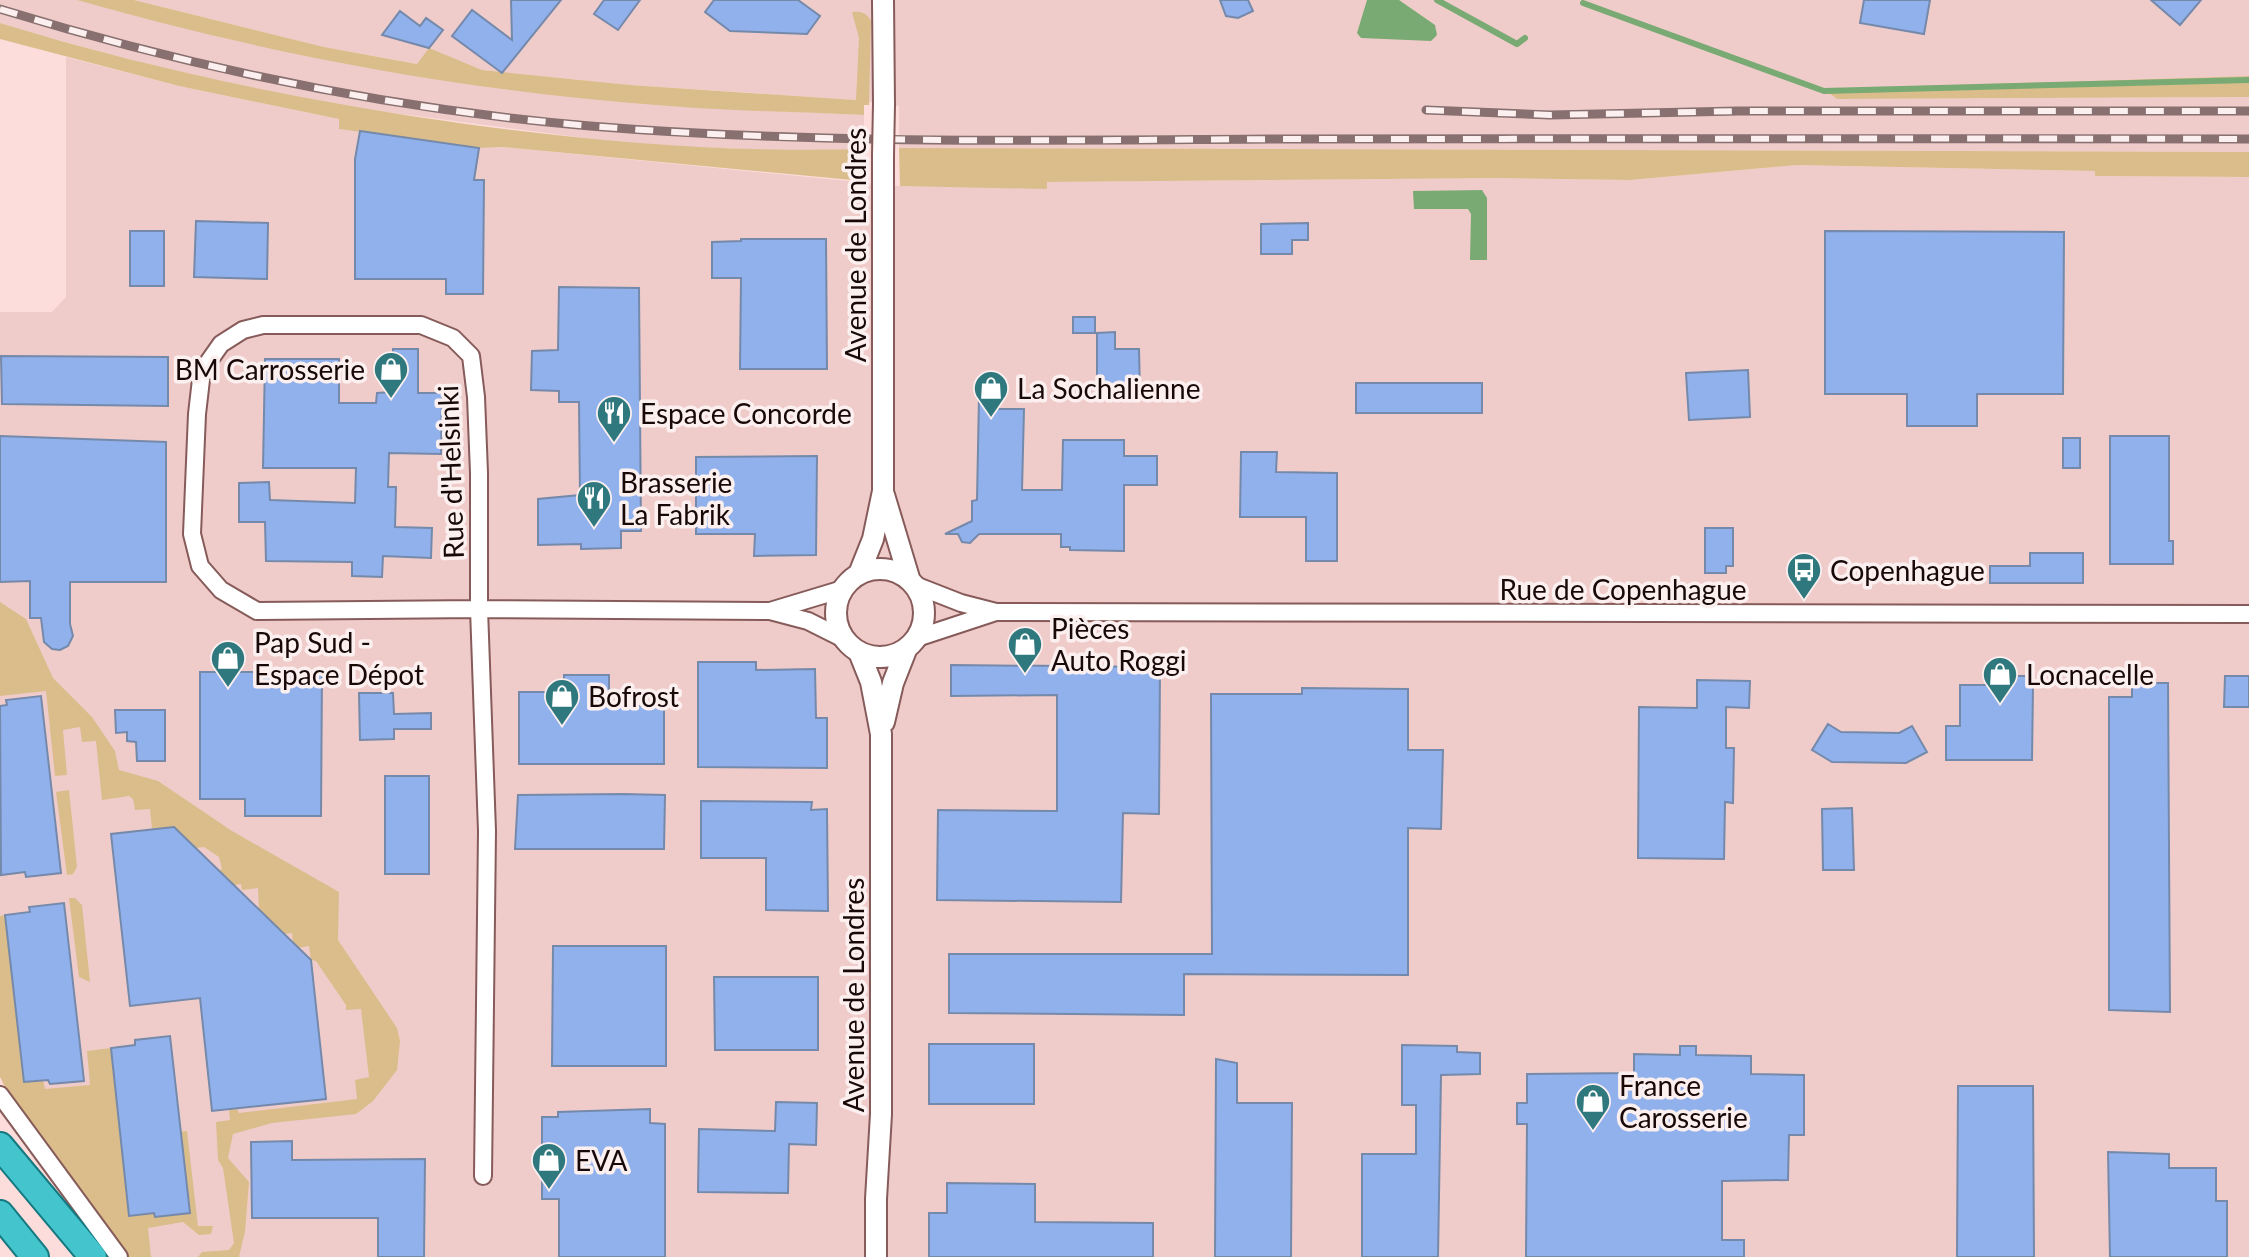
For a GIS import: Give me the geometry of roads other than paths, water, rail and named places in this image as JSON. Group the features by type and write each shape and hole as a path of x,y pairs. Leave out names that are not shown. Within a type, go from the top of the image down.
{"highway":[{"path":"0,1146 93,1257"},
{"path":"0,1161 74,1257"},
{"path":"0,1214 35,1257"},
{"path":"0,1231 19,1257"}],"street":[{"name":"Avenue de Londres","path":"859,574 873,539 883,491 883,0"},
{"name":"Rue d'Helsinki","path":"483,1176 487,831 479,609 479,473 471,356 453,338 421,325 263,325 243,330 221,344 202,371 192,534 200,566 221,590 257,611 479,609 770,611 808,621 852,646"},
{"name":"Avenue de Londres","path":"883,491 912,582"},
{"path":"873,568 884,568 912,582 925,610 912,644 882,657 852,646 838,625 836,611 843,589 859,574 873,568"},
{"name":"Rue de Copenhague","path":"912,582 961,603 996,612 2249,614"},
{"name":"Rue d'Helsinki","path":"770,611 843,589"},
{"name":"Rue de Copenhague","path":"912,644 996,612"},
{"name":"Avenue de Londres","path":"881,734 893,683 912,644"},
{"name":"Avenue de Londres","path":"852,646 871,682 881,734 881,1114 876,1257"},
{"path":"0,1095 119,1257"}],"waterway":[{"path":"1437,0 1517,44 1525,38"},
{"path":"1583,3 1824,91 2249,80"}],"railway":[{"path":"0,9 145,50 366,97 515,119 678,132 942,140 2249,139"},
{"path":"1426,110 1550,115 1739,111 2249,111"}],"place":[{"name":"BM Carrosserie","path":"391,400"},
{"name":"La Sochalienne","path":"991,419"},
{"name":"Espace Concorde","path":"614,444"},
{"name":"Brasserie La Fabrik","path":"594,529"},
{"name":"Copenhague","path":"1804,601"},
{"name":"Pièces Auto Roggi","path":"1025,675"},
{"name":"Pap Sud - Espace Dépot","path":"228,689"},
{"name":"Locnacelle","path":"2000,705"},
{"name":"Bofrost","path":"562,727"},
{"name":"France Carosserie","path":"1593,1132"},
{"name":"EVA","path":"549,1191"}]}
